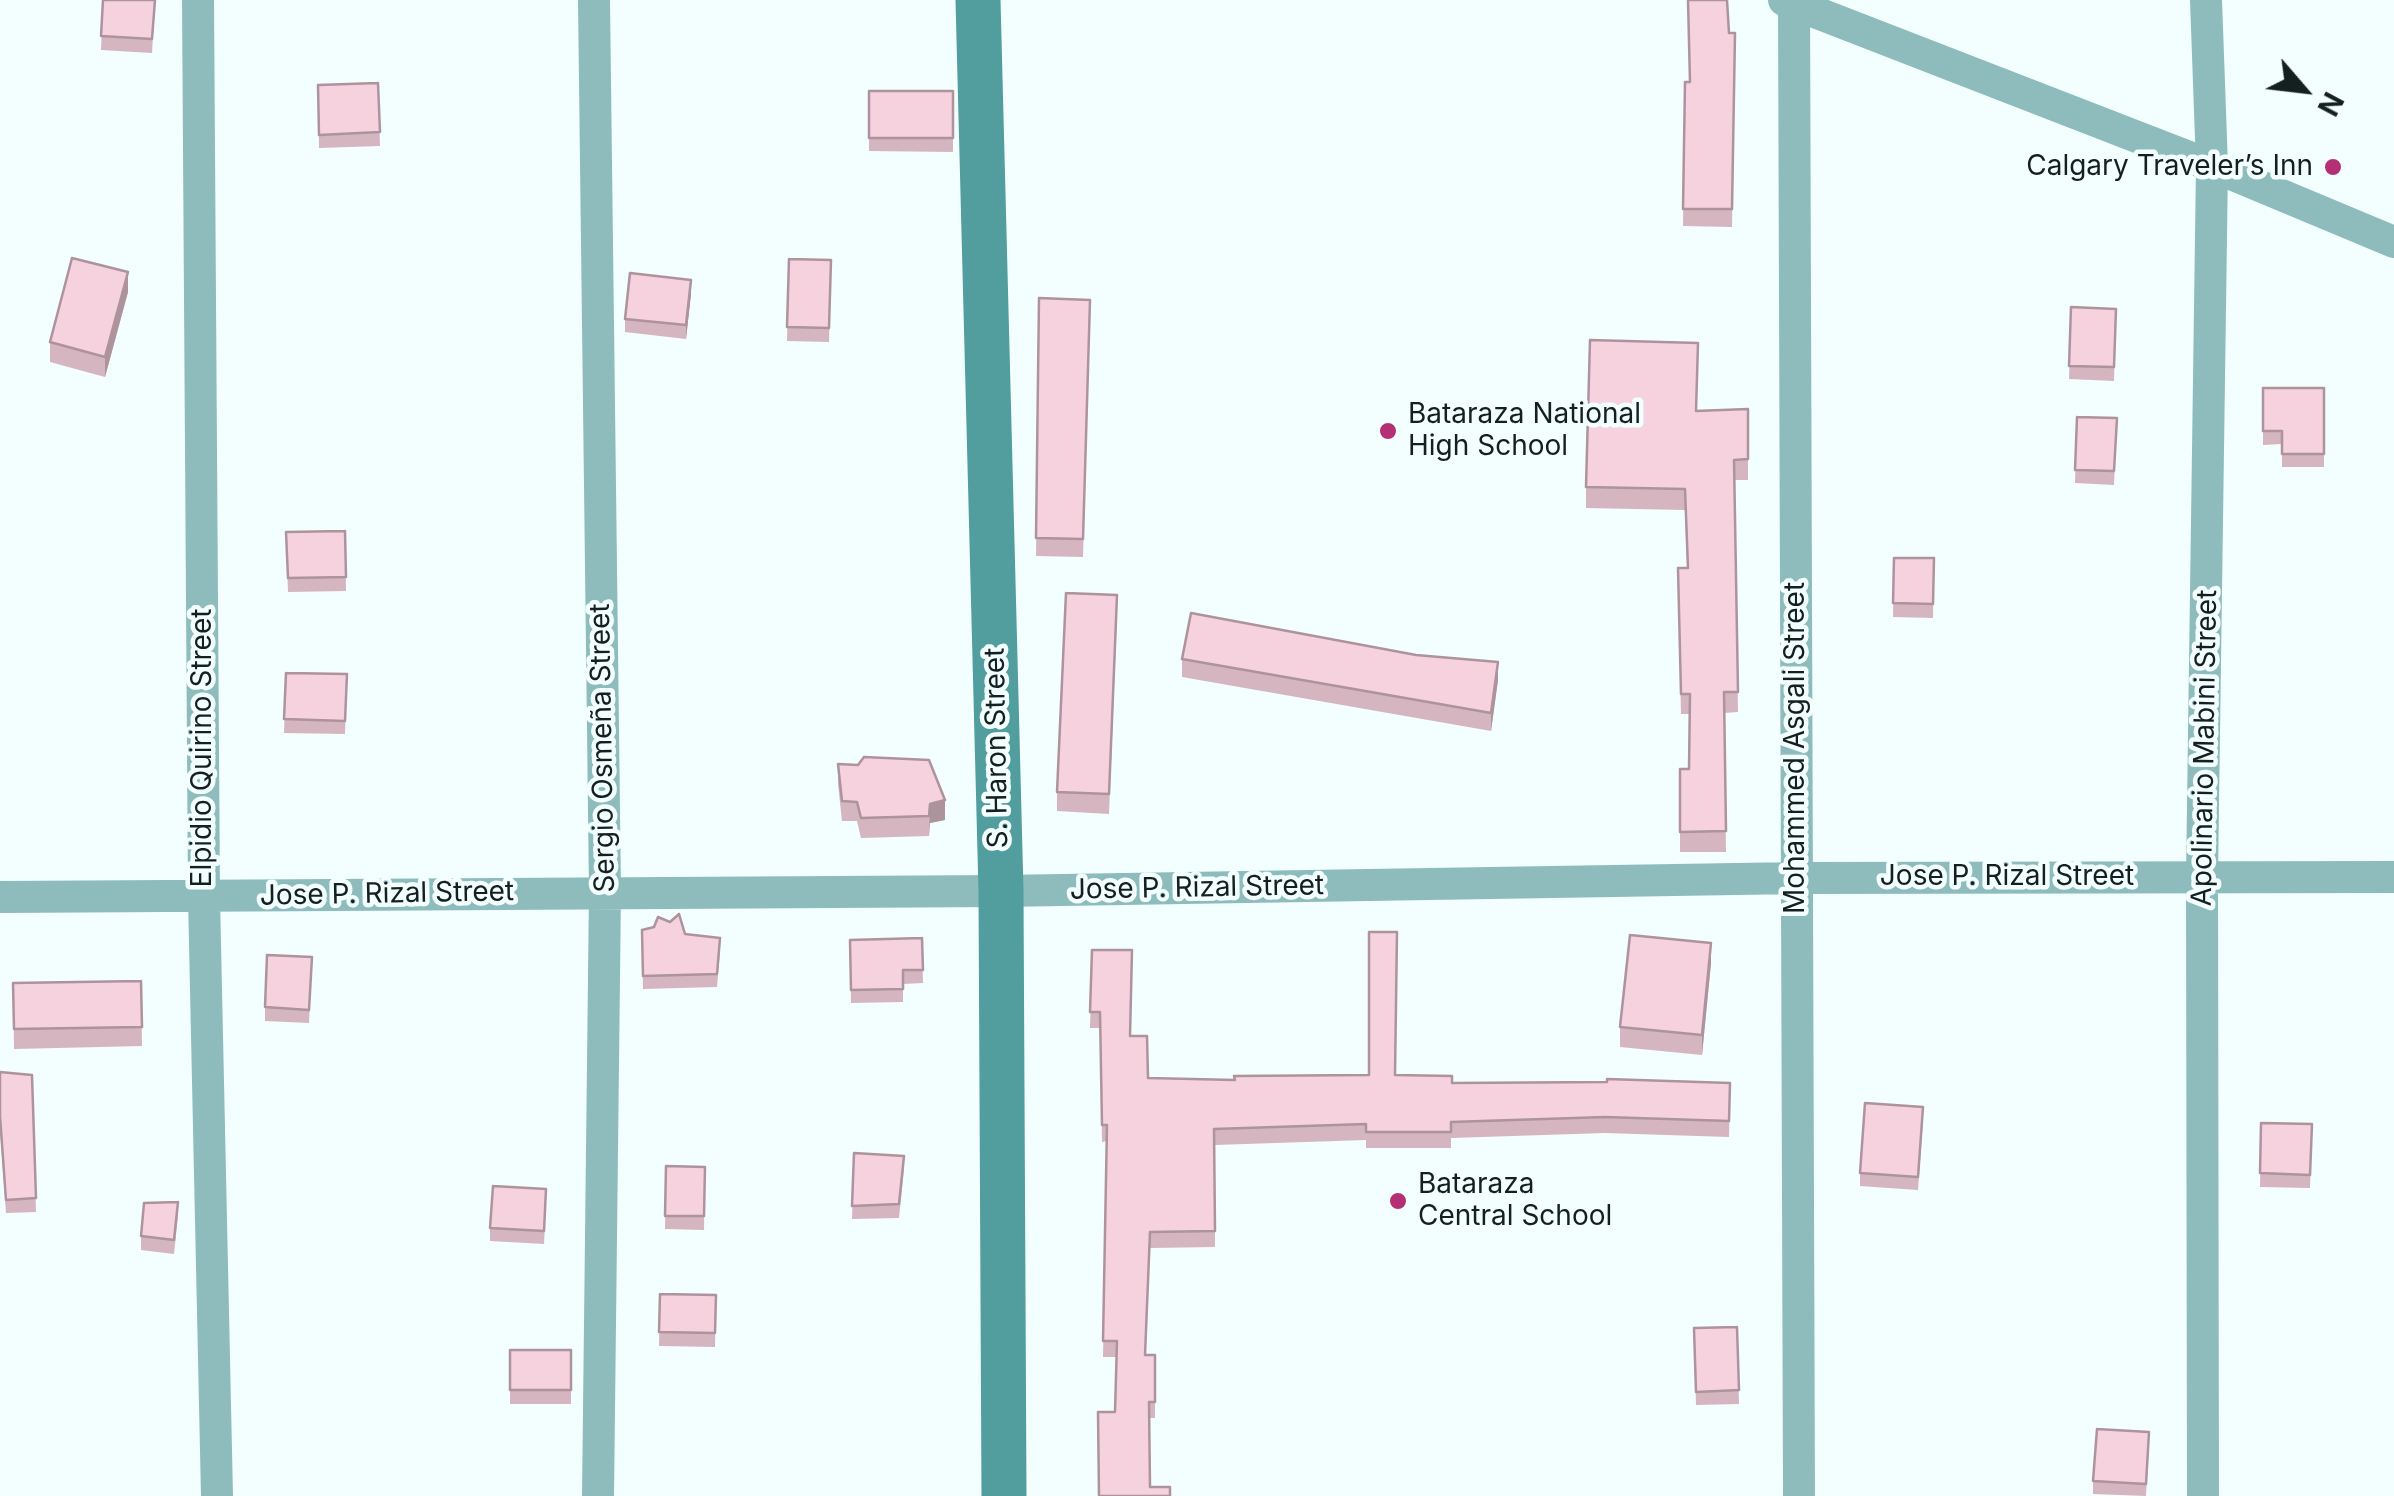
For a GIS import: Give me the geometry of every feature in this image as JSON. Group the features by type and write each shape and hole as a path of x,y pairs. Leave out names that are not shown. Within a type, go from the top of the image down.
{"street":[{"name":"Elpidio Quirino Street","path":"198,0 204,897 217,1496"},
{"name":"Sergio Osmeña Street","path":"594,0 605,891 598,1496"},
{"name":"S. Haron Street","path":"978,0 1001,891 1004,1496"},
{"name":"Apolinario Mabini Street","path":"2203,1496 2202,876 2212,166 2206,0"},
{"path":"1790,1 2212,166 2394,242"},
{"name":"Mohammed Asgali Street","path":"1790,1 1799,1496"},
{"name":"Jose P. Rizal Street","path":"0,897 1001,891 1797,878 2394,877"}],"building":[{"path":"103,0 155,0 152,39 101,36"},
{"path":"1688,0 1727,0 1729,33 1735,33 1732,209 1683,209 1685,82 1690,82"},
{"path":"378,83 380,132 319,135 318,85"},
{"path":"869,91 953,91 953,138 869,138"},
{"path":"72,258 128,272 105,357 50,342"},
{"path":"789,259 831,260 829,328 787,327"},
{"path":"630,273 691,280 686,325 625,319"},
{"path":"1039,298 1090,300 1083,539 1036,538"},
{"path":"2071,307 2116,309 2114,367 2069,366"},
{"path":"1590,340 1698,343 1696,411 1748,409 1748,459 1734,460 1738,692 1724,692 1726,831 1680,832 1680,769 1689,769 1690,694 1681,694 1678,568 1688,568 1685,489 1586,487"},
{"path":"2263,388 2324,388 2324,454 2282,454 2282,431 2263,431"},
{"path":"2077,417 2117,418 2114,471 2075,470"},
{"path":"345,531 346,577 288,578 286,532"},
{"path":"1894,558 1934,558 1933,604 1893,603"},
{"path":"1066,593 1117,595 1109,794 1057,792"},
{"path":"1191,613 1416,655 1498,662 1491,713 1182,659"},
{"path":"286,673 347,674 345,721 284,719"},
{"path":"864,757 929,760 945,800 930,804 929,816 861,818 857,802 842,801 838,764 858,765"},
{"path":"679,914 685,934 720,938 717,974 643,976 642,930 654,927 658,917 670,922"},
{"path":"1369,932 1397,932 1395,1075 1452,1076 1452,1083 1607,1079 1730,1083 1729,1121 1605,1117 1451,1122 1451,1132 1366,1132 1366,1124 1214,1129 1215,1231 1150,1232 1145,1355 1155,1355 1155,1402 1149,1402 1150,1487 1170,1487 1170,1496 1099,1496 1098,1412 1115,1412 1117,1341 1103,1341 1107,1125 1102,1125 1100,1012 1090,1012 1092,950 1132,950 1130,1036 1147,1036 1148,1078 1235,1080 1234,1076 1369,1075"},
{"path":"1630,935 1711,943 1702,1035 1620,1027"},
{"path":"922,938 923,970 903,970 903,989 851,990 850,940"},
{"path":"267,955 312,957 309,1010 265,1007"},
{"path":"141,981 142,1027 14,1029 13,983"},
{"path":"0,1072 32,1075 36,1198 6,1200"},
{"path":"1865,1103 1923,1107 1918,1177 1860,1173"},
{"path":"2261,1123 2312,1124 2310,1175 2260,1173"},
{"path":"854,1153 904,1156 899,1204 852,1206"},
{"path":"666,1166 705,1167 704,1216 665,1216"},
{"path":"493,1186 546,1189 544,1231 490,1228"},
{"path":"178,1202 174,1240 141,1236 144,1203"},
{"path":"660,1294 716,1295 715,1333 659,1332"},
{"path":"1737,1327 1739,1390 1696,1392 1694,1328"},
{"path":"510,1350 571,1350 571,1390 510,1390"},
{"path":"2097,1429 2149,1432 2146,1484 2093,1481"}],"place":[{"name":"Calgary Traveler’s Inn","path":"2333,167"},
{"name":"Bataraza National High School","path":"1388,431"},
{"name":"Bataraza Central School","path":"1398,1201"}]}
